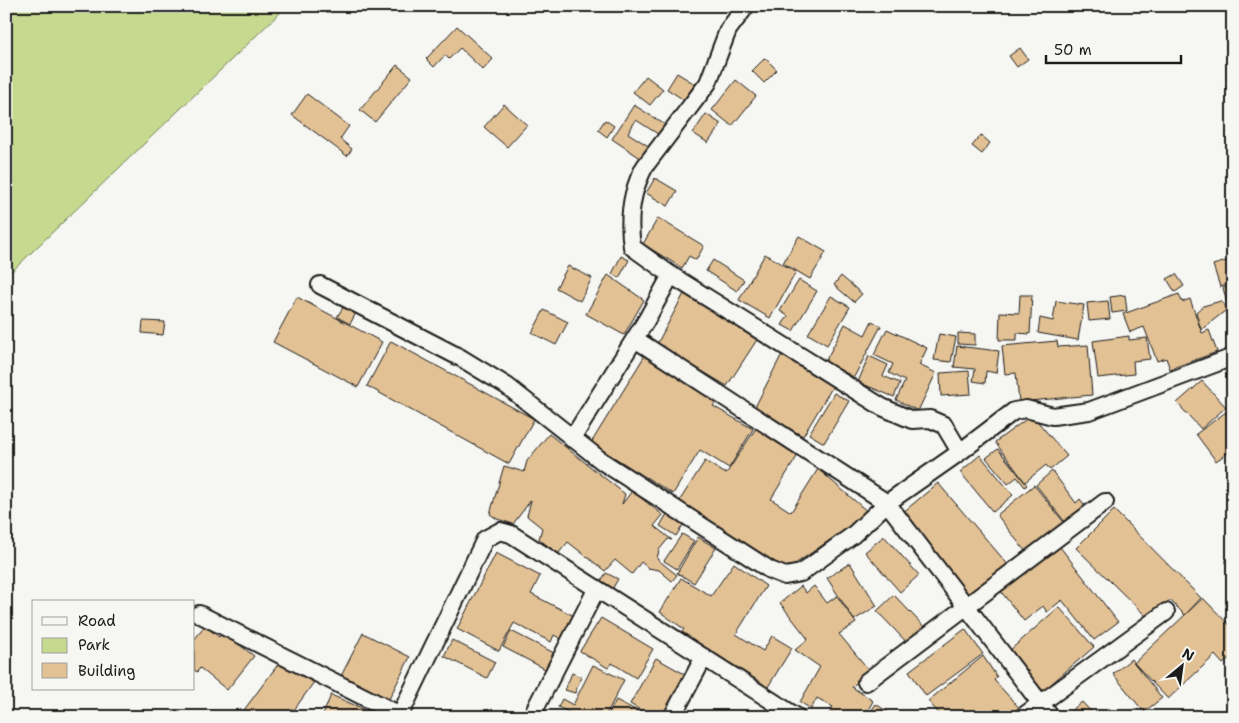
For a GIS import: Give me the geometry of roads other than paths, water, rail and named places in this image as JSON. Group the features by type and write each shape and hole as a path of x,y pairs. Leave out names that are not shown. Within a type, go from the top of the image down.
{"street":[{"path":"746,6 728,30 708,84 645,166 634,190 632,247 672,275 882,407 912,420 930,419 944,425 960,452"},
{"path":"572,438 635,339 672,275"},
{"path":"320,285 461,358 499,381 604,462 770,570 785,576 801,572 853,535 887,503 960,452 1014,411 1026,410 1053,416 1089,411 1233,357"},
{"path":"635,339 887,503 1051,717"},
{"path":"866,682 1104,502"},
{"path":"199,614 400,716 485,539 492,533 500,531 511,534 797,717"},
{"path":"531,717 596,590"},
{"path":"1022,717 1166,612"},
{"path":"672,717 704,657"}]}
